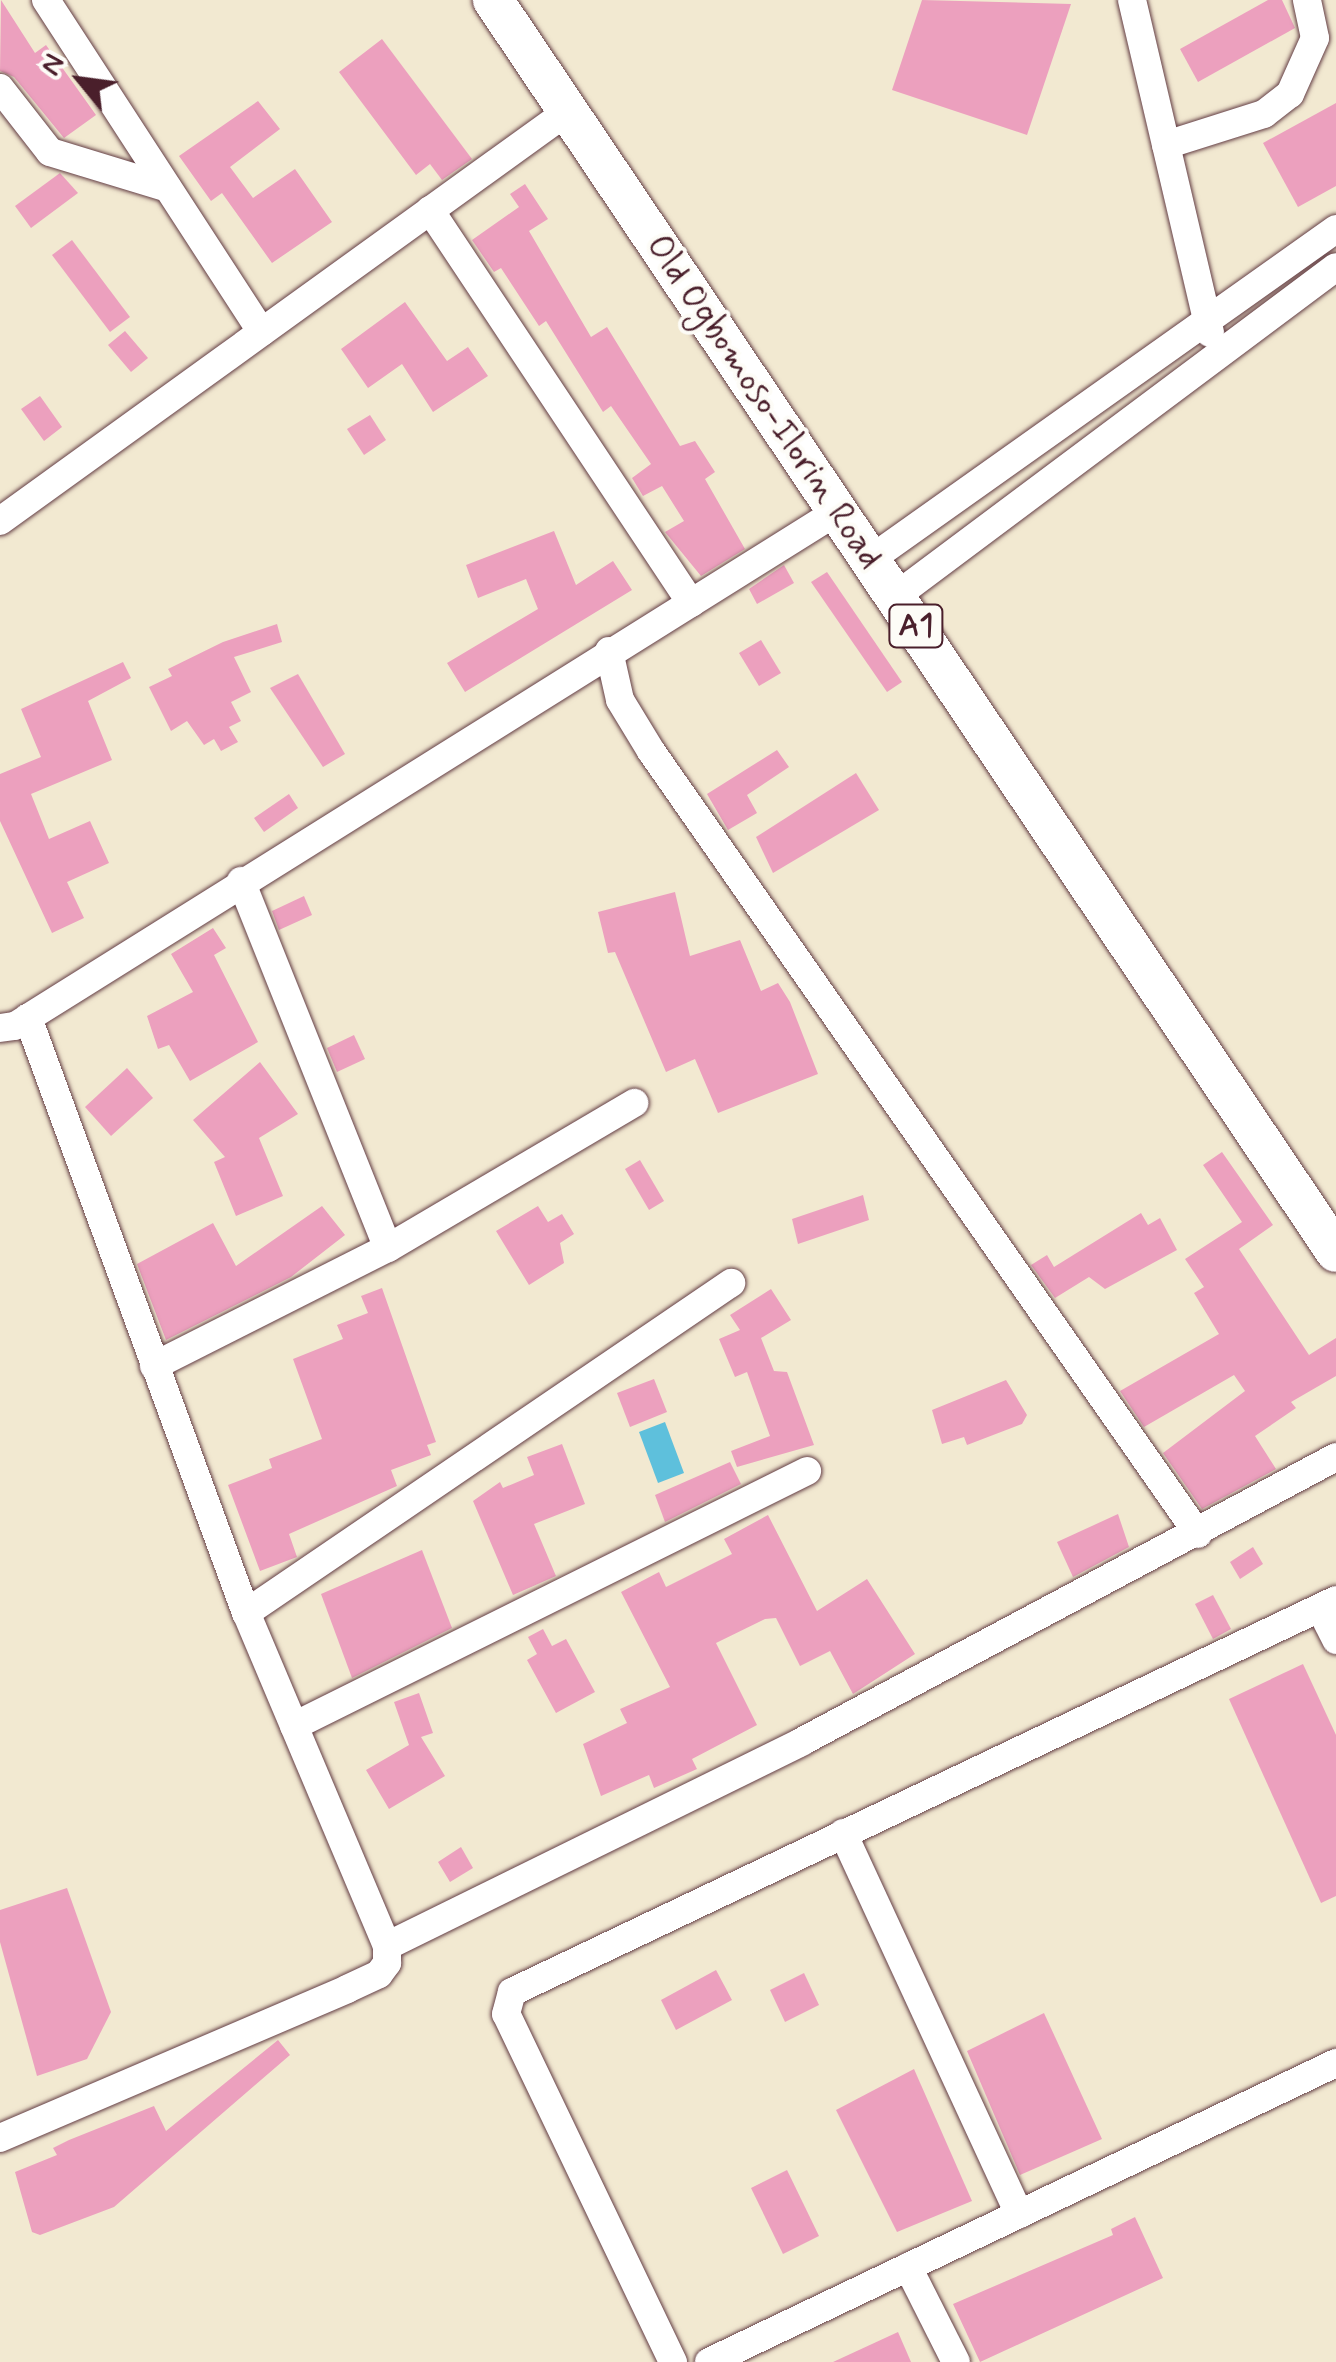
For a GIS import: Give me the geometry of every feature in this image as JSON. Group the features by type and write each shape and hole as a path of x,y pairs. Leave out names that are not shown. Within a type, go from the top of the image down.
{"highway":[{"name":"Old Ogbomoso-Ilorin Road","path":"493,0 1336,1252"}],"street":[{"path":"46,0 262,332"},
{"path":"1132,0 1216,354"},
{"path":"1166,145 1264,114 1290,94 1315,38 1307,0"},
{"path":"0,88 50,152 168,188"},
{"path":"0,521 568,110"},
{"path":"430,210 691,603"},
{"path":"871,560 1206,319 1331,242"},
{"path":"896,596 1336,267"},
{"path":"0,1028 28,1018 608,651 838,511"},
{"path":"608,651 620,700 651,751 1198,1534"},
{"path":"242,881 388,1248"},
{"path":"0,2138 379,1974 386,1946 246,1613 28,1018"},
{"path":"154,1366 388,1248 634,1103"},
{"path":"246,1613 731,1283"},
{"path":"386,1946 801,1742 1336,1458"},
{"path":"294,1726 807,1471"},
{"path":"673,2362 506,2014 506,2002 526,1982 1328,1604 1336,1640"},
{"path":"842,1833 1018,2214"},
{"path":"709,2362 1336,2063"},
{"path":"908,2267 956,2362"}],"water":[{"path":"665,1422 684,1473 658,1483 639,1432"}],"building":[{"path":"1,0 35,53 46,45 96,115 64,138 14,77 0,71"},
{"path":"922,0 1071,4 1027,135 892,90"},
{"path":"1268,0 1282,0 1295,28 1198,82 1180,49"},
{"path":"382,39 472,159 442,180 430,164 416,175 339,72"},
{"path":"258,101 280,129 230,167 253,198 295,169 332,222 272,263 222,193 211,201 179,156"},
{"path":"1336,103 1336,186 1298,207 1263,143"},
{"path":"60,173 78,193 31,228 15,206"},
{"path":"525,184 548,219 529,231 591,337 607,327 680,446 695,441 715,472 705,479 745,549 701,576 665,532 684,521 662,486 643,496 632,478 651,464 611,406 603,412 546,321 539,326 501,268 494,272 472,240 519,207 510,194"},
{"path":"72,240 130,317 110,332 52,255"},
{"path":"405,302 447,361 468,347 488,376 433,412 402,364 368,388 341,349"},
{"path":"125,331 148,358 131,372 108,345"},
{"path":"40,396 62,427 44,441 21,409"},
{"path":"370,415 386,440 364,455 347,429"},
{"path":"554,531 576,585 613,561 632,590 465,692 447,663 538,609 526,579 478,598 466,565"},
{"path":"784,565 794,583 757,604 749,589"},
{"path":"827,572 902,682 887,692 811,582"},
{"path":"277,624 282,642 234,657 251,692 231,702 241,721 229,727 238,742 221,751 214,739 204,745 187,721 171,731 149,687 172,676 168,669 223,642"},
{"path":"761,640 781,673 759,686 739,653"},
{"path":"123,662 131,678 88,701 112,760 31,794 49,839 90,821 109,863 67,882 84,918 52,933 0,821 0,774 41,757 21,709"},
{"path":"298,674 345,754 323,767 270,688"},
{"path":"777,750 789,767 747,795 757,813 728,830 707,794"},
{"path":"856,773 879,810 773,873 756,837"},
{"path":"289,794 298,808 264,832 254,818"},
{"path":"675,892 690,956 740,940 761,991 778,983 790,1002 818,1074 718,1113 695,1059 666,1072 615,952 608,953 598,912"},
{"path":"304,896 312,915 279,930 272,911"},
{"path":"213,928 226,948 214,955 258,1042 190,1081 169,1045 158,1049 147,1016 193,992 171,954"},
{"path":"354,1035 365,1059 337,1072 327,1048"},
{"path":"260,1062 298,1114 259,1138 283,1196 236,1216 214,1162 225,1157 193,1120"},
{"path":"127,1068 153,1098 111,1136 85,1107"},
{"path":"1222,1152 1273,1225 1239,1249 1309,1355 1336,1338 1336,1376 1291,1402 1296,1408 1255,1436 1276,1469 1202,1509 1163,1453 1245,1391 1234,1375 1144,1427 1120,1391 1219,1334 1194,1293 1204,1287 1185,1259 1242,1222 1203,1165"},
{"path":"640,1160 664,1201 649,1210 625,1169"},
{"path":"863,1195 869,1220 798,1244 792,1219"},
{"path":"322,1206 345,1235 291,1277 166,1340 137,1264 213,1223 236,1266"},
{"path":"538,1206 548,1222 562,1214 574,1234 560,1243 564,1263 529,1285 496,1231"},
{"path":"1141,1213 1148,1225 1160,1218 1177,1250 1105,1289 1089,1277 1055,1298 1031,1265 1047,1255 1054,1267"},
{"path":"382,1288 436,1442 427,1445 431,1455 391,1470 397,1486 289,1534 297,1557 260,1571 228,1485 272,1468 269,1459 322,1439 293,1359 343,1339 337,1325 368,1313 361,1296"},
{"path":"771,1289 791,1320 761,1338 774,1371 787,1372 814,1445 737,1467 731,1451 770,1436 747,1372 735,1377 719,1339 740,1330 730,1315"},
{"path":"654,1379 667,1412 630,1427 617,1393"},
{"path":"1006,1380 1027,1415 1022,1424 967,1445 964,1437 942,1444 932,1410"},
{"path":"562,1444 585,1504 534,1524 556,1576 513,1595 473,1501 500,1482 503,1488 534,1475 527,1457"},
{"path":"730,1462 741,1484 665,1522 655,1495"},
{"path":"1118,1514 1129,1547 1073,1577 1057,1542"},
{"path":"768,1515 817,1611 867,1579 915,1654 853,1694 830,1651 800,1666 776,1618 765,1619 716,1643 757,1725 692,1759 697,1769 654,1788 649,1775 601,1796 583,1744 627,1723 620,1709 670,1687 621,1592 659,1572 666,1587 732,1554 724,1539"},
{"path":"1253,1547 1263,1564 1240,1579 1230,1562"},
{"path":"422,1550 452,1628 352,1678 321,1594"},
{"path":"1213,1595 1231,1629 1213,1639 1195,1604"},
{"path":"543,1629 552,1646 566,1639 595,1692 556,1713 527,1660 537,1654 528,1637"},
{"path":"1303,1664 1336,1735 1336,1896 1321,1903 1229,1699"},
{"path":"419,1693 433,1733 421,1737 445,1776 389,1809 366,1770 409,1745 394,1702"},
{"path":"461,1847 473,1868 450,1882 438,1862"},
{"path":"67,1888 111,2012 87,2059 37,2076 0,1942 0,1910"},
{"path":"716,1970 732,2000 676,2030 661,2000"},
{"path":"804,1973 819,2005 785,2022 770,1990"},
{"path":"1044,2013 1102,2139 1020,2175 967,2051"},
{"path":"278,2040 290,2055 114,2207 40,2235 32,2232 15,2172 57,2155 53,2148 69,2140 154,2106 166,2131"},
{"path":"914,2069 972,2201 897,2232 836,2110"},
{"path":"787,2170 819,2236 783,2254 751,2188"},
{"path":"1135,2217 1163,2278 980,2362 953,2304 1113,2235 1111,2229"},
{"path":"898,2332 911,2362 833,2362"}]}
